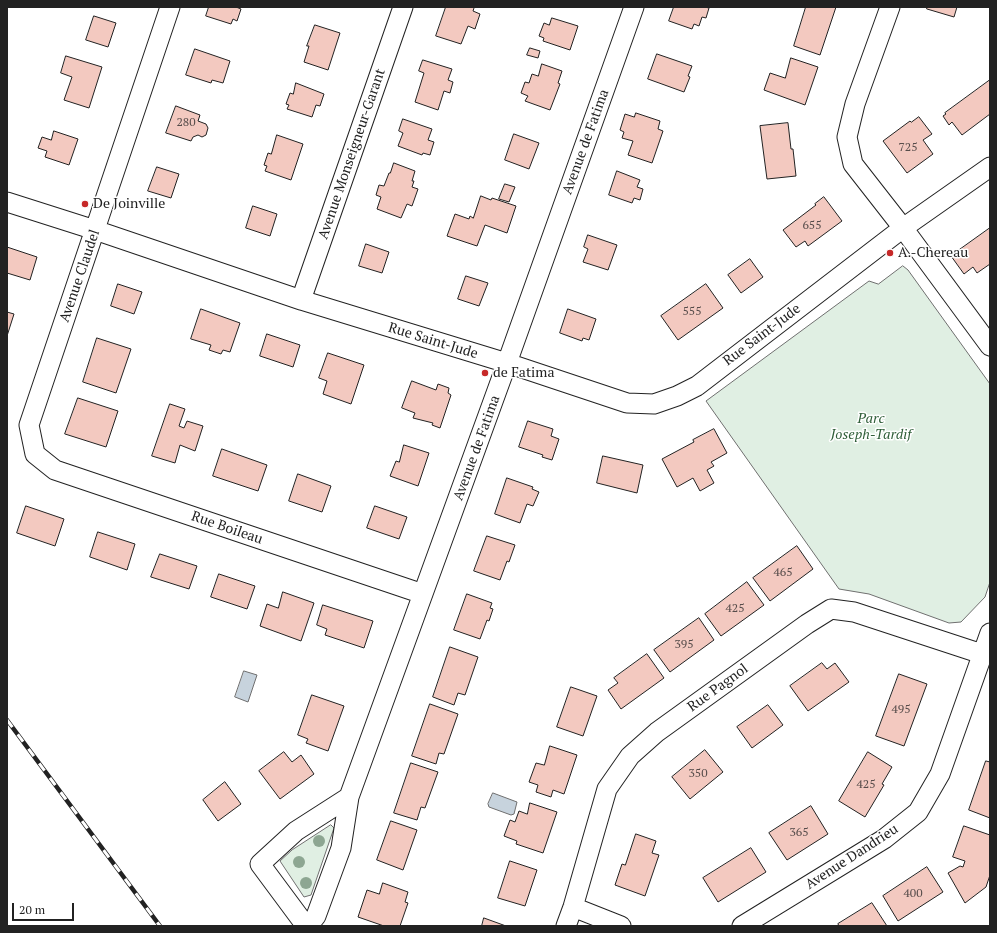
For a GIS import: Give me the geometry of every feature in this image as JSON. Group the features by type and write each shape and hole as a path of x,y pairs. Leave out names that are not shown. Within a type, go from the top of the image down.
{"street":[{"name":"Avenue Claudel","path":"35,454 29,425 170,7"},
{"name":"Avenue Monseigneur-Garant","path":"301,300 403,7"},
{"name":"Avenue de Fatima","path":"307,926 316,916 341,848 349,797 507,363 634,7"},
{"path":"890,7 855,104 847,137 853,164 903,228 990,346"},
{"name":"Rue Saint-Jude","path":"7,202 95,230 301,300 507,363 627,403 654,404 678,396 697,386 903,228 990,167"},
{"name":"Rue Boileau","path":"35,454 55,470 423,594"},
{"name":"Rue Pagnol","path":"566,926 573,907 607,789 630,756 663,728 807,624 831,609 854,612 982,654"},
{"name":"Avenue Dandrieu","path":"742,926 884,840 918,812 940,774 990,633"},
{"path":"307,926 260,864 296,831 349,797"},
{"path":"573,907 621,926"}],"green space":[{"name":"Parc Joseph-Tardif","path":"903,266 908,270 990,384 990,582 985,597 961,622 949,623 869,594 839,589 706,401 869,281 878,284"},
{"path":"331,825 334,828 311,895 304,897 280,861 292,850"}],"shaded area":[{"path":"244,671 257,675 248,702 235,697"},
{"path":"493,793 517,802 514,814 511,815 489,807 488,804"}],"building":[{"path":"209,7 236,7 241,9 237,21 233,19 231,24 206,16"},
{"path":"446,7 473,7 473,11 480,14 475,29 468,26 461,44 436,36"},
{"path":"674,7 709,8 706,18 702,17 699,26 694,24 692,29 669,21"},
{"path":"806,7 836,7 820,55 794,46"},
{"path":"927,7 957,7 954,17 927,9"},
{"path":"94,16 116,23 108,47 86,40"},
{"path":"552,18 578,26 570,50 543,41 544,38 539,36 544,23 549,25"},
{"path":"315,25 340,33 328,70 304,62 309,46 307,46"},
{"path":"530,48 540,51 538,58 527,55"},
{"path":"195,49 230,61 223,83 212,80 211,83 186,75"},
{"path":"657,54 692,66 688,76 690,77 684,92 648,79"},
{"path":"66,56 102,67 89,108 64,100 72,77 61,73"},
{"path":"791,58 818,67 805,105 764,90 770,73 785,78"},
{"path":"423,60 452,69 448,80 453,82 450,93 444,91 438,110 415,102 424,73 419,71"},
{"path":"542,64 562,71 558,83 560,84 550,110 525,101 528,96 521,93 525,82 529,83 532,74 538,76"},
{"path":"990,80 990,114 962,135 952,122 949,125 943,116"},
{"path":"296,83 324,94 320,106 316,105 312,117 287,109 289,105 286,104 290,93 293,94"},
{"path":"176,106 200,115 198,121 206,124 208,128 206,135 202,137 198,135 193,137 191,141 166,133"},
{"path":"636,113 660,121 658,129 663,131 652,163 628,155 633,141 622,138 624,132 620,130 625,114 634,117"},
{"path":"919,117 932,134 923,140 933,154 907,173 883,141 910,121 911,122"},
{"path":"403,119 432,129 428,140 434,142 430,155 423,153 422,155 398,146 403,133 399,131"},
{"path":"788,123 796,176 767,179 760,126"},
{"path":"54,131 78,139 69,165 45,157 47,151 38,148 42,137 51,140"},
{"path":"514,134 539,143 529,169 505,160"},
{"path":"277,135 303,144 291,180 265,171 267,166 264,165 268,153 271,154"},
{"path":"394,163 415,171 412,187 418,189 412,206 407,204 401,218 377,209 381,197 376,195 379,185 384,186"},
{"path":"157,167 179,174 171,198 148,191"},
{"path":"617,171 640,180 637,187 643,189 640,200 634,198 632,203 609,195"},
{"path":"505,184 515,187 509,202 499,199"},
{"path":"481,196 516,206 507,233 485,225 477,246 447,236 455,214 469,219 470,216 473,218"},
{"path":"824,197 842,221 808,246 805,241 796,247 783,230 816,205 815,204"},
{"path":"253,206 277,214 270,236 246,228"},
{"path":"990,228 990,264 977,273 973,267 964,274 951,256"},
{"path":"588,235 617,245 608,270 583,262 588,249 584,247"},
{"path":"366,244 389,252 382,273 359,266"},
{"path":"7,247 37,257 30,280 7,273"},
{"path":"750,259 763,277 741,293 728,275"},
{"path":"466,276 488,283 479,306 458,299"},
{"path":"118,284 142,292 134,314 111,306"},
{"path":"706,284 723,308 678,340 661,316"},
{"path":"201,309 240,323 230,352 223,350 221,354 209,350 211,345 191,339"},
{"path":"568,309 596,319 589,340 583,338 582,341 560,333"},
{"path":"7,312 14,314 7,336"},
{"path":"267,334 300,345 293,367 260,356"},
{"path":"97,338 131,349 116,393 83,382"},
{"path":"328,353 364,365 351,404 323,394 327,381 319,378"},
{"path":"412,381 436,390 438,384 449,388 448,393 451,395 440,428 432,425 433,423 413,418 415,413 402,408"},
{"path":"78,398 118,411 106,447 65,434"},
{"path":"170,404 185,409 179,426 184,428 187,421 203,426 195,451 180,445 175,463 152,456"},
{"path":"528,421 553,429 551,436 559,439 552,460 542,457 543,455 519,447"},
{"path":"714,429 727,453 711,462 714,466 707,470 714,483 700,491 693,478 677,487 662,459 694,442 693,440"},
{"path":"404,445 429,453 418,486 390,476 396,461 399,462"},
{"path":"222,449 267,465 258,491 213,476"},
{"path":"603,456 643,465 637,493 597,483"},
{"path":"298,474 331,486 322,512 289,501"},
{"path":"507,478 533,487 532,489 539,492 533,506 527,504 520,523 495,514"},
{"path":"26,506 64,519 55,546 17,533"},
{"path":"375,506 407,517 399,539 367,528"},
{"path":"98,532 135,544 127,570 90,557"},
{"path":"487,536 515,545 500,580 474,571"},
{"path":"797,546 813,569 770,601 753,578"},
{"path":"160,554 197,566 189,589 151,577"},
{"path":"219,574 255,586 247,609 211,597"},
{"path":"747,582 764,605 721,636 705,614"},
{"path":"283,592 314,603 301,641 260,626 267,604 278,608"},
{"path":"467,594 492,603 490,608 493,609 489,621 487,620 480,639 454,630"},
{"path":"323,605 373,621 364,648 325,635 327,629 317,625"},
{"path":"699,618 714,640 670,672 654,650"},
{"path":"450,647 478,657 465,695 458,693 454,705 433,697"},
{"path":"647,654 664,678 621,709 608,690 618,683 614,678"},
{"path":"822,663 827,669 835,663 849,682 808,711 790,686"},
{"path":"899,674 927,684 904,746 876,736"},
{"path":"571,687 597,696 583,736 557,727"},
{"path":"312,695 344,706 328,751 306,743 308,739 298,735"},
{"path":"430,704 458,714 444,754 439,753 436,764 412,756"},
{"path":"768,705 783,725 752,748 737,727"},
{"path":"550,746 577,755 564,794 553,790 551,797 536,792 538,785 529,782 536,763 544,765"},
{"path":"705,750 723,772 690,799 672,777"},
{"path":"284,752 292,762 301,755 314,774 280,799 259,771"},
{"path":"868,752 892,767 882,784 884,785 865,817 839,801"},
{"path":"986,761 990,762 990,818 969,810"},
{"path":"411,763 438,772 425,808 421,807 417,820 394,813"},
{"path":"225,782 241,804 218,821 203,800"},
{"path":"530,803 557,812 543,853 516,844 517,841 504,836 510,820 515,822 519,811 527,814"},
{"path":"811,806 828,834 787,860 769,833"},
{"path":"391,821 417,830 403,870 377,860"},
{"path":"964,826 990,835 990,875 986,887 965,903 948,873 960,866 963,867 965,861 953,857"},
{"path":"636,834 656,841 652,853 659,855 645,896 615,885 622,864 625,865"},
{"path":"751,848 766,872 718,902 703,878"},
{"path":"510,861 537,870 525,906 498,898"},
{"path":"927,867 943,892 898,921 883,896"},
{"path":"383,883 408,892 405,902 408,903 400,926 384,926 358,917 367,890 379,894"},
{"path":"872,903 887,926 839,926 838,924"},
{"path":"484,918 506,926 482,926"}],"railway":[{"path":"7,720 160,926"}],"place":[{"name":"De Joinville","path":"85,204"},
{"name":"A.-Chereau","path":"890,253"},
{"name":"de Fatima","path":"485,373"}]}
